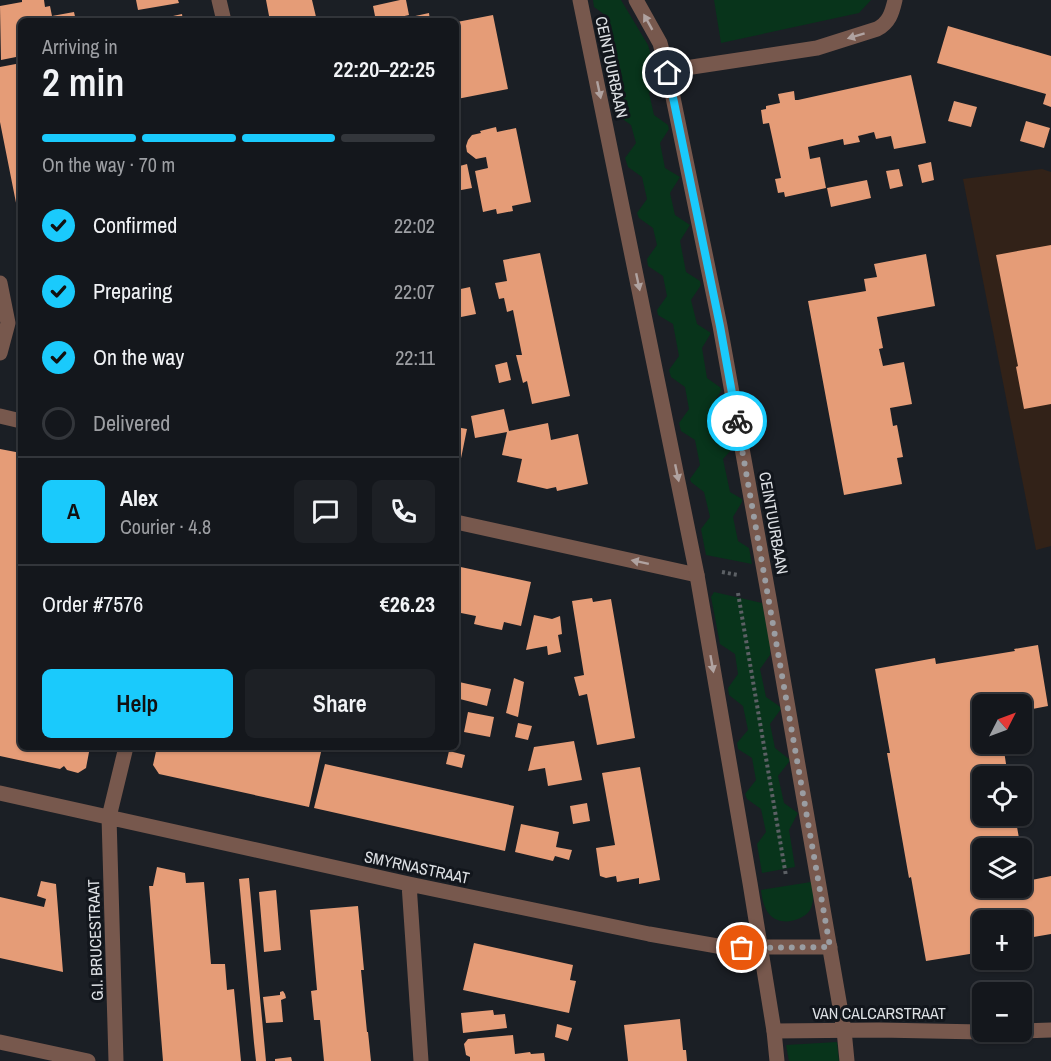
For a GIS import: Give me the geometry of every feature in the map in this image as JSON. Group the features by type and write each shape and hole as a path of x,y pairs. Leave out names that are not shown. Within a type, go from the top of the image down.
{"street":[{"path":"219,0 223,18"},
{"name":"CEINTUURBAAN","path":"580,0 697,575 761,948 777,1061"},
{"name":"CEINTUURBAAN","path":"636,0 660,44 668,73 720,326 830,947 847,1061"},
{"path":"668,73 692,67 817,48 877,29 885,25 890,17 895,0"},
{"path":"0,283 8,323 0,353"},
{"path":"0,416 18,421"},
{"path":"459,523 697,575"},
{"name":"G.I. BRUCESTRAAT","path":"116,1061 109,817 125,750"},
{"name":"SMYRNASTRAAT","path":"0,793 409,884 649,934 723,947 830,947"},
{"path":"409,884 421,1061"},
{"path":"1032,1031 1051,1030"},
{"name":"VAN CALCARSTRAAT","path":"774,1031 972,1032"},
{"path":"0,1042 88,1061"}],"path":[{"path":"765,579 705,569 697,575 709,588 769,598"},
{"path":"738,593 786,876"}],"shaded area":[{"path":"1042,169 1051,172 1051,546 1036,550 963,179"}],"green space":[{"path":"593,0 621,0 648,45 658,79 649,93 654,115 668,125 669,129 660,143 665,168 680,177 670,193 675,215 690,225 680,241 686,272 700,281 701,285 691,300 697,324 711,333 702,348 707,378 721,388 712,406 718,436 733,448 723,459 730,492 742,499 733,517 738,541 749,548 752,564 706,555 701,529 710,517 704,492 690,479 700,465 695,440 681,431 679,423 689,409 685,387 671,377 669,370 679,356 673,324 658,315 657,310 667,296 663,276 648,266 647,259 657,245 653,228 639,218 637,213 647,199 642,177 628,167 625,158 636,143 631,125 617,115 615,110 625,96 619,71 605,61 604,57 614,42 608,17 594,7"},
{"path":"714,0 871,0 859,13 721,43"},
{"path":"714,592 762,603 770,643 770,655 760,669 766,697 781,709 770,724 775,748 789,759 778,776 784,803 798,813 789,830 795,867 762,873 757,844 766,832 761,809 747,799 745,794 756,780 752,758 738,749 737,743 748,730 743,706 729,695 728,688 738,674 735,654 720,644 711,597"},
{"path":"811,882 813,900 812,907 807,914 792,921 780,921 771,916 764,904 761,890"},
{"path":"837,1042 839,1061 789,1061 786,1045"}],"building":[{"path":"22,0 44,0 45,7 50,6 52,16 74,12 75,18 18,18 18,57 1,60 0,6 22,2"},
{"path":"136,0 178,0 179,3 138,10"},
{"path":"266,0 312,0 316,18 269,18"},
{"path":"406,0 409,15 375,18 373,6"},
{"path":"429,13 430,18 406,18"},
{"path":"182,14 183,18 164,18"},
{"path":"493,15 508,89 459,99 459,46 461,43 459,22"},
{"path":"948,26 1051,56 1051,107 1043,104 1046,94 937,63"},
{"path":"18,64 18,213 0,122 0,67"},
{"path":"911,75 926,143 894,149 891,136 876,139 874,132 858,136 860,142 844,145 843,139 808,147 810,159 820,157 826,188 785,197 784,192 778,193 775,179 781,178 769,123 763,124 761,110 766,109 766,106 780,103 778,94 794,91 795,100 798,100"},
{"path":"954,101 977,107 971,127 948,121"},
{"path":"1026,121 1050,128 1044,148 1020,141"},
{"path":"496,127 497,132 516,128 531,202 512,206 513,211 497,214 496,209 483,212 475,171 488,168 486,157 476,159 467,152 466,146 472,135"},
{"path":"931,162 934,180 922,183 918,165"},
{"path":"467,164 472,188 459,190 459,166"},
{"path":"899,169 903,186 890,189 886,171"},
{"path":"867,180 871,198 831,207 827,188"},
{"path":"1051,245 1051,404 1024,409 996,255"},
{"path":"540,253 570,396 532,404 527,381 523,383 516,355 522,355 513,310 507,312 504,298 499,299 495,283 507,281 503,260"},
{"path":"926,254 935,306 877,317 883,348 879,349 883,366 904,362 912,404 890,408 893,426 897,425 903,457 897,458 902,484 844,495 808,301 866,291 864,279 877,277 874,264"},
{"path":"470,287 476,314 459,317 459,289"},
{"path":"507,362 511,380 499,383 495,365"},
{"path":"504,409 509,431 548,423 551,440 578,434 588,484 557,491 556,487 547,489 517,482 522,459 502,455 507,432 475,438 471,416"},
{"path":"459,428 467,429 459,468"},
{"path":"0,449 18,452 18,750 89,750 86,768 78,773 67,770 64,766 60,769 0,756"},
{"path":"459,567 531,582 521,626 504,622 502,630 487,627 474,624 476,616 461,613 459,620"},
{"path":"592,598 593,602 611,599 635,738 597,745 587,694 579,696 574,677 584,675 572,601"},
{"path":"534,615 552,619 560,616 562,634 558,635 561,652 548,655 547,646 526,650"},
{"path":"1038,645 1048,706 1032,709 1032,694 972,694 972,754 1005,754 1006,766 972,766 972,826 1017,826 1019,838 972,838 972,898 1032,898 1032,880 1051,876 1051,934 1032,937 1032,910 972,910 972,954 926,961 887,753 890,753 875,669 935,658 936,664 1015,651 1014,649"},
{"path":"514,678 524,682 518,717 506,713"},
{"path":"459,682 491,689 487,706 459,699"},
{"path":"468,712 494,717 490,737 464,732"},
{"path":"518,723 532,726 528,740 515,737"},
{"path":"574,741 582,780 548,786 545,768 528,771 534,747"},
{"path":"156,750 311,750 321,752 309,807 159,774 153,765"},
{"path":"449,751 465,755 462,768 446,764"},
{"path":"325,764 514,806 505,851 314,808"},
{"path":"640,767 660,880 639,884 639,878 617,882 616,876 606,878 600,876 596,848 615,845 602,773"},
{"path":"587,803 590,821 573,824 570,806"},
{"path":"521,824 559,832 556,847 572,850 569,860 555,856 553,861 515,852"},
{"path":"157,867 185,873 186,883 204,882 211,964 225,964 227,990 234,989 241,1061 163,1061 149,886 153,886"},
{"path":"249,878 266,1061 256,1061 254,1043 239,879"},
{"path":"41,881 56,884 63,972 0,958 0,897 44,907 46,899 37,896"},
{"path":"276,890 281,950 264,952 259,892"},
{"path":"358,906 364,970 361,970 371,1061 324,1061 320,1020 314,1020 311,991 317,990 310,910"},
{"path":"474,943 573,965 570,980 576,981 569,1013 463,990"},
{"path":"283,991 286,998 281,1000 283,1022 266,1023 263,997 280,995"},
{"path":"493,1010 494,1015 505,1014 507,1028 463,1033 461,1013"},
{"path":"680,1019 683,1050 686,1050 687,1061 628,1061 624,1025"},
{"path":"557,1024 572,1028 568,1041 555,1037"},
{"path":"513,1035 515,1054 544,1053 545,1061 470,1061 470,1057 466,1055 464,1044 468,1039"},
{"path":"291,1057 292,1061 275,1061 275,1059"}],"way so far":[{"path":"737,421 830,947 742,948"}],"route":[{"path":"668,73 720,326 737,421"}]}
